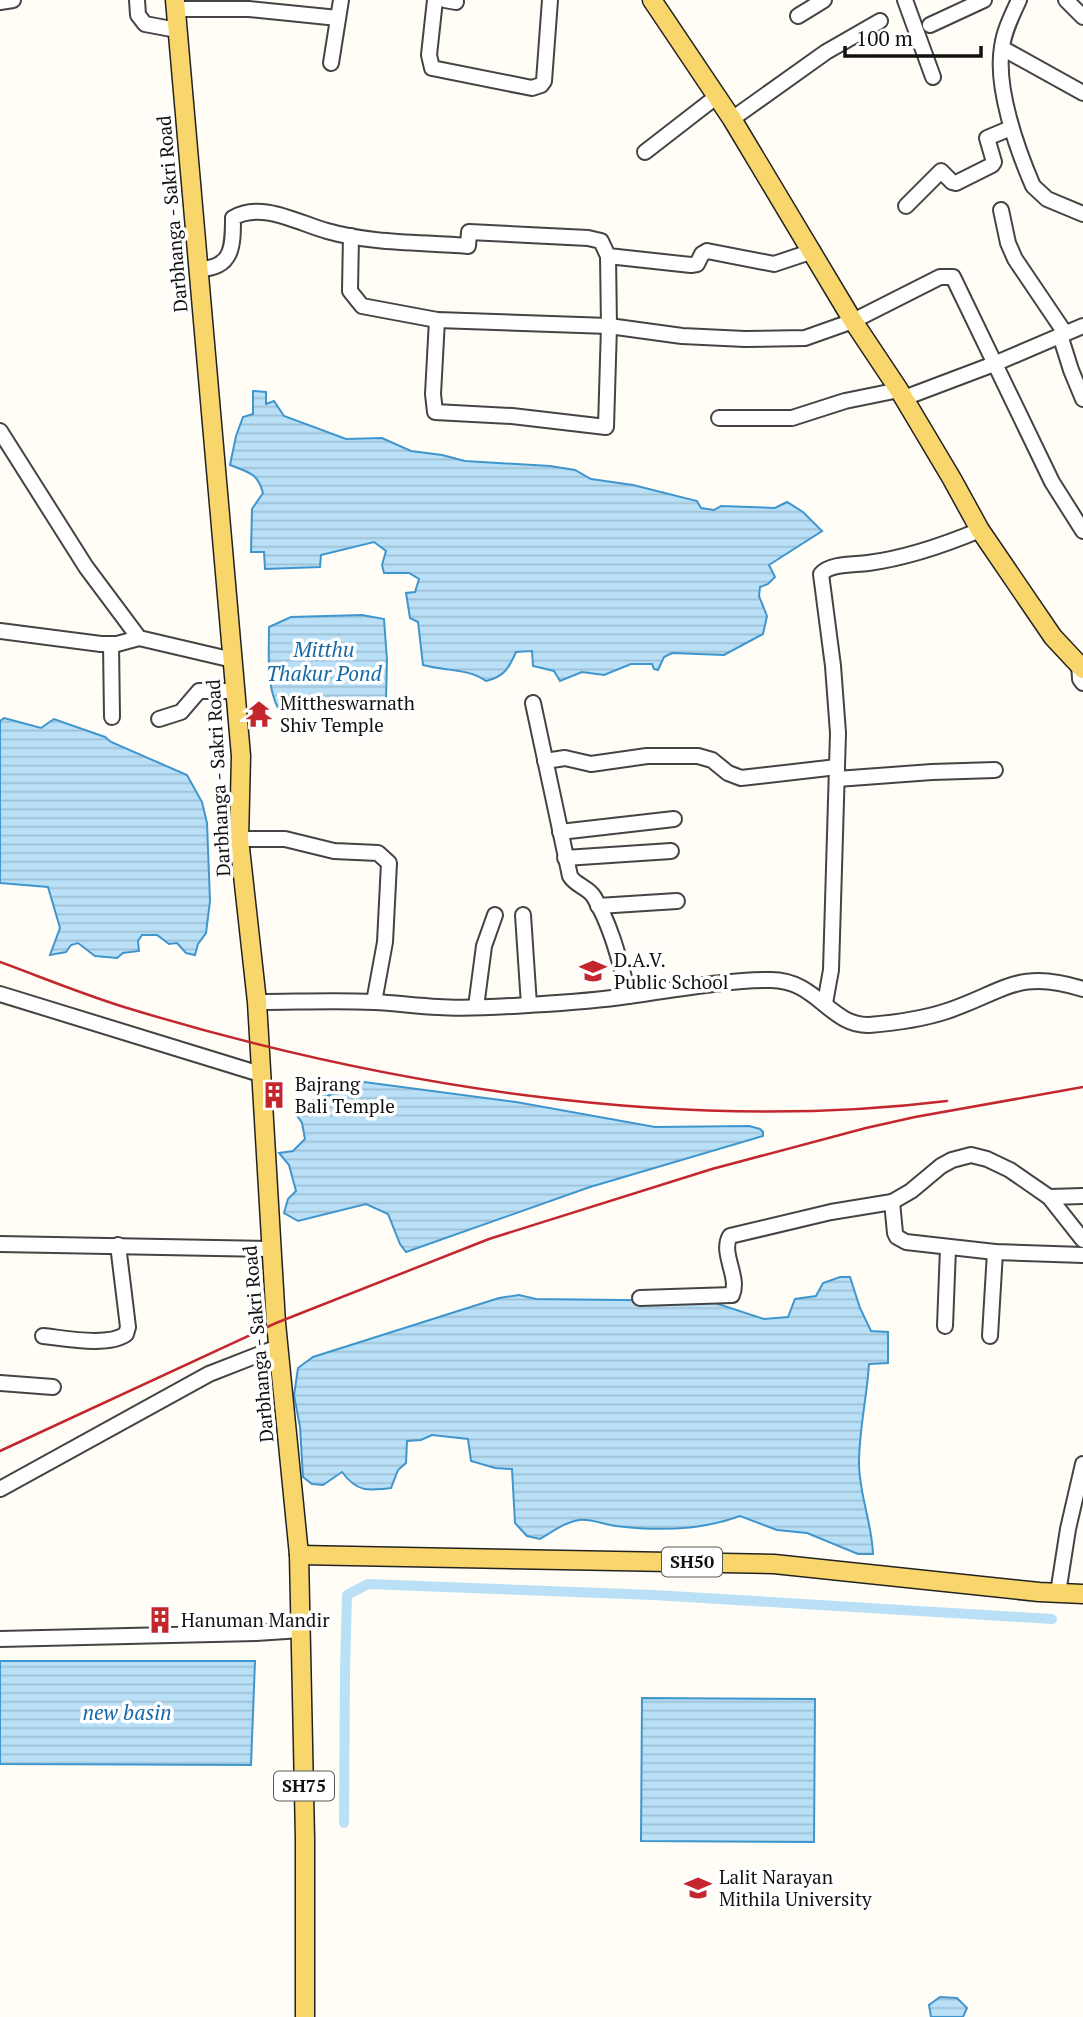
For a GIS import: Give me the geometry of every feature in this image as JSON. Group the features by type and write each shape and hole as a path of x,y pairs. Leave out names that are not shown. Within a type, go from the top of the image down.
{"main road":[{"path":"652,0 732,119 853,321 902,394 980,530 1053,637 1082,665"},
{"name":"Darbhanga - Sakri Road","path":"175,4 241,757 239,839 257,1002 278,1347 299,1555"},
{"name":"SH50","path":"299,1555 774,1564 1083,1594"},
{"name":"SH75","path":"299,1555 306,1839 305,2017"}],"street":[{"path":"0,2 13,0"},
{"path":"137,0 138,15 145,23 177,30"},
{"path":"331,64 341,0"},
{"path":"435,0 429,55 432,68 532,88 544,81 550,0"},
{"path":"798,16 824,0"},
{"path":"905,0 933,77"},
{"path":"930,25 984,0"},
{"path":"1018,0 1002,48 1002,77 1012,128 1023,164 1038,193 1083,214"},
{"path":"1066,0 1083,17"},
{"path":"175,4 338,18"},
{"path":"732,119 826,52 880,20"},
{"path":"1002,48 1083,93"},
{"path":"645,152 716,97"},
{"path":"906,206 942,170 950,181 956,183 992,166 994,162 987,138 1012,128"},
{"path":"1001,210 1008,243 1015,259 1063,334 1071,370 1083,399"},
{"path":"198,269 210,269 222,264 233,246 233,218 242,212 277,215 375,241 468,246 469,232 588,238 601,241 608,256 606,427 512,416 435,412 433,394 437,320"},
{"path":"351,236 350,291 362,306 437,320 609,326 682,336 805,338 853,321 940,277 953,277 1052,482 1083,531"},
{"path":"608,256 694,265 702,254 710,251 774,264 813,251"},
{"path":"719,418 792,418 845,401 902,394 993,364 1083,326"},
{"path":"0,430 86,567 139,638"},
{"path":"825,1003 831,970 837,773 834,680 820,579 823,571 832,567 873,562 936,547 980,530"},
{"path":"0,631 89,643 111,644 139,638 233,660"},
{"path":"111,644 112,717"},
{"path":"1082,665 1080,679 1083,683"},
{"path":"159,719 181,712 199,691 235,691"},
{"path":"533,703 565,859 572,881 589,890 598,906 617,950 629,996"},
{"path":"545,761 565,758 591,764 647,756 698,755 712,760 728,773 741,778 995,769"},
{"path":"560,832 674,819"},
{"path":"239,839 285,839 334,851 378,853 389,863 385,942 374,1002"},
{"path":"565,859 671,851"},
{"path":"598,906 677,901"},
{"path":"476,1007 484,946 495,915"},
{"path":"523,915 529,1005"},
{"path":"257,1002 374,1002 441,1008 529,1005 629,996 678,987 771,980 802,987 825,1003 835,1014 851,1023 867,1025 943,1013 1021,981 1041,979 1083,989"},
{"path":"0,994 260,1074"},
{"path":"640,1298 729,1296 734,1290 727,1242 730,1236 831,1212 892,1202 911,1191 940,1166 971,1155 1010,1170 1049,1197 1083,1240"},
{"path":"1049,1197 1083,1196"},
{"path":"892,1202 897,1237 906,1242 995,1252 1083,1255"},
{"path":"0,1244 271,1249"},
{"path":"43,1336 99,1340 118,1338 126,1334 128,1327 118,1245"},
{"path":"946,1326 948,1248"},
{"path":"990,1336 995,1252"},
{"path":"0,1489 209,1374 278,1347"},
{"path":"0,1383 53,1387"},
{"path":"1058,1593 1068,1530 1083,1464"},
{"path":"0,1639 301,1630"}],"water":[{"path":"253,391 266,392 266,404 274,401 284,416 346,439 382,438 411,451 465,461 575,470 591,479 633,485 697,501 701,508 714,510 721,506 775,508 787,502 803,512 822,531 769,565 775,577 760,587 759,596 767,616 763,634 724,655 672,653 664,657 658,670 654,669 652,664 631,664 604,675 582,672 560,681 554,671 533,666 532,651 516,652 505,671 486,681 464,672 423,665 418,622 410,618 406,593 415,592 419,579 409,573 384,573 382,565 386,551 374,542 321,555 320,567 265,569 264,552 251,552 252,509 263,493 255,477 230,465 243,417 253,414"},
{"name":"Mitthu Thakur Pond","path":"362,615 384,619 386,699 360,706 279,710 270,681 269,627 291,617"},
{"path":"4,718 41,728 54,719 105,737 187,775 202,802 207,823 210,901 206,933 198,944 195,955 186,953 177,943 169,944 157,935 142,935 138,941 139,951 123,953 117,958 95,956 78,943 71,945 66,952 50,955 60,928 48,887 0,883 0,721"},
{"path":"364,1082 516,1102 655,1127 749,1126 760,1129 763,1136 590,1187 406,1252 388,1214 366,1204 298,1221 284,1213 288,1199 296,1191 289,1165 279,1153 293,1151 305,1139 302,1123 296,1114 312,1100 355,1088"},
{"path":"840,1277 850,1277 871,1331 888,1332 888,1363 869,1364 859,1451 861,1486 873,1554 858,1554 807,1533 777,1530 740,1516 710,1525 663,1529 579,1520 540,1539 527,1536 515,1523 512,1469 495,1468 471,1461 468,1439 432,1435 421,1440 407,1441 406,1463 398,1470 391,1488 363,1489 342,1472 323,1485 312,1484 303,1477 300,1427 294,1395 298,1368 313,1357 499,1298 519,1295 536,1299 709,1301 764,1319 788,1317 795,1299 816,1296 823,1283"},
{"name":"new basin","path":"0,1661 255,1661 251,1765 0,1764"},
{"path":"642,1698 815,1699 814,1842 641,1841"},
{"path":"940,1997 957,1998 967,2008 963,2017 931,2017 929,2005"}],"waterway":[{"path":"344,1823 347,1595 368,1584 654,1595 1052,1619"}],"railway":[{"path":"0,962 108,1002 222,1035 324,1060 531,1096 636,1107 741,1111 845,1110 947,1101"},
{"path":"0,1451 276,1323 489,1239 712,1169 866,1128 1083,1087"}],"place":[{"name":"Mittheswarnath Shiv Temple","path":"259,714"},
{"name":"D.A.V. Public School","path":"593,971"},
{"name":"Bajrang Bali Temple","path":"274,1095"},
{"name":"Hanuman Mandir","path":"160,1620"},
{"name":"Lalit Narayan Mithila University","path":"698,1888"}]}
